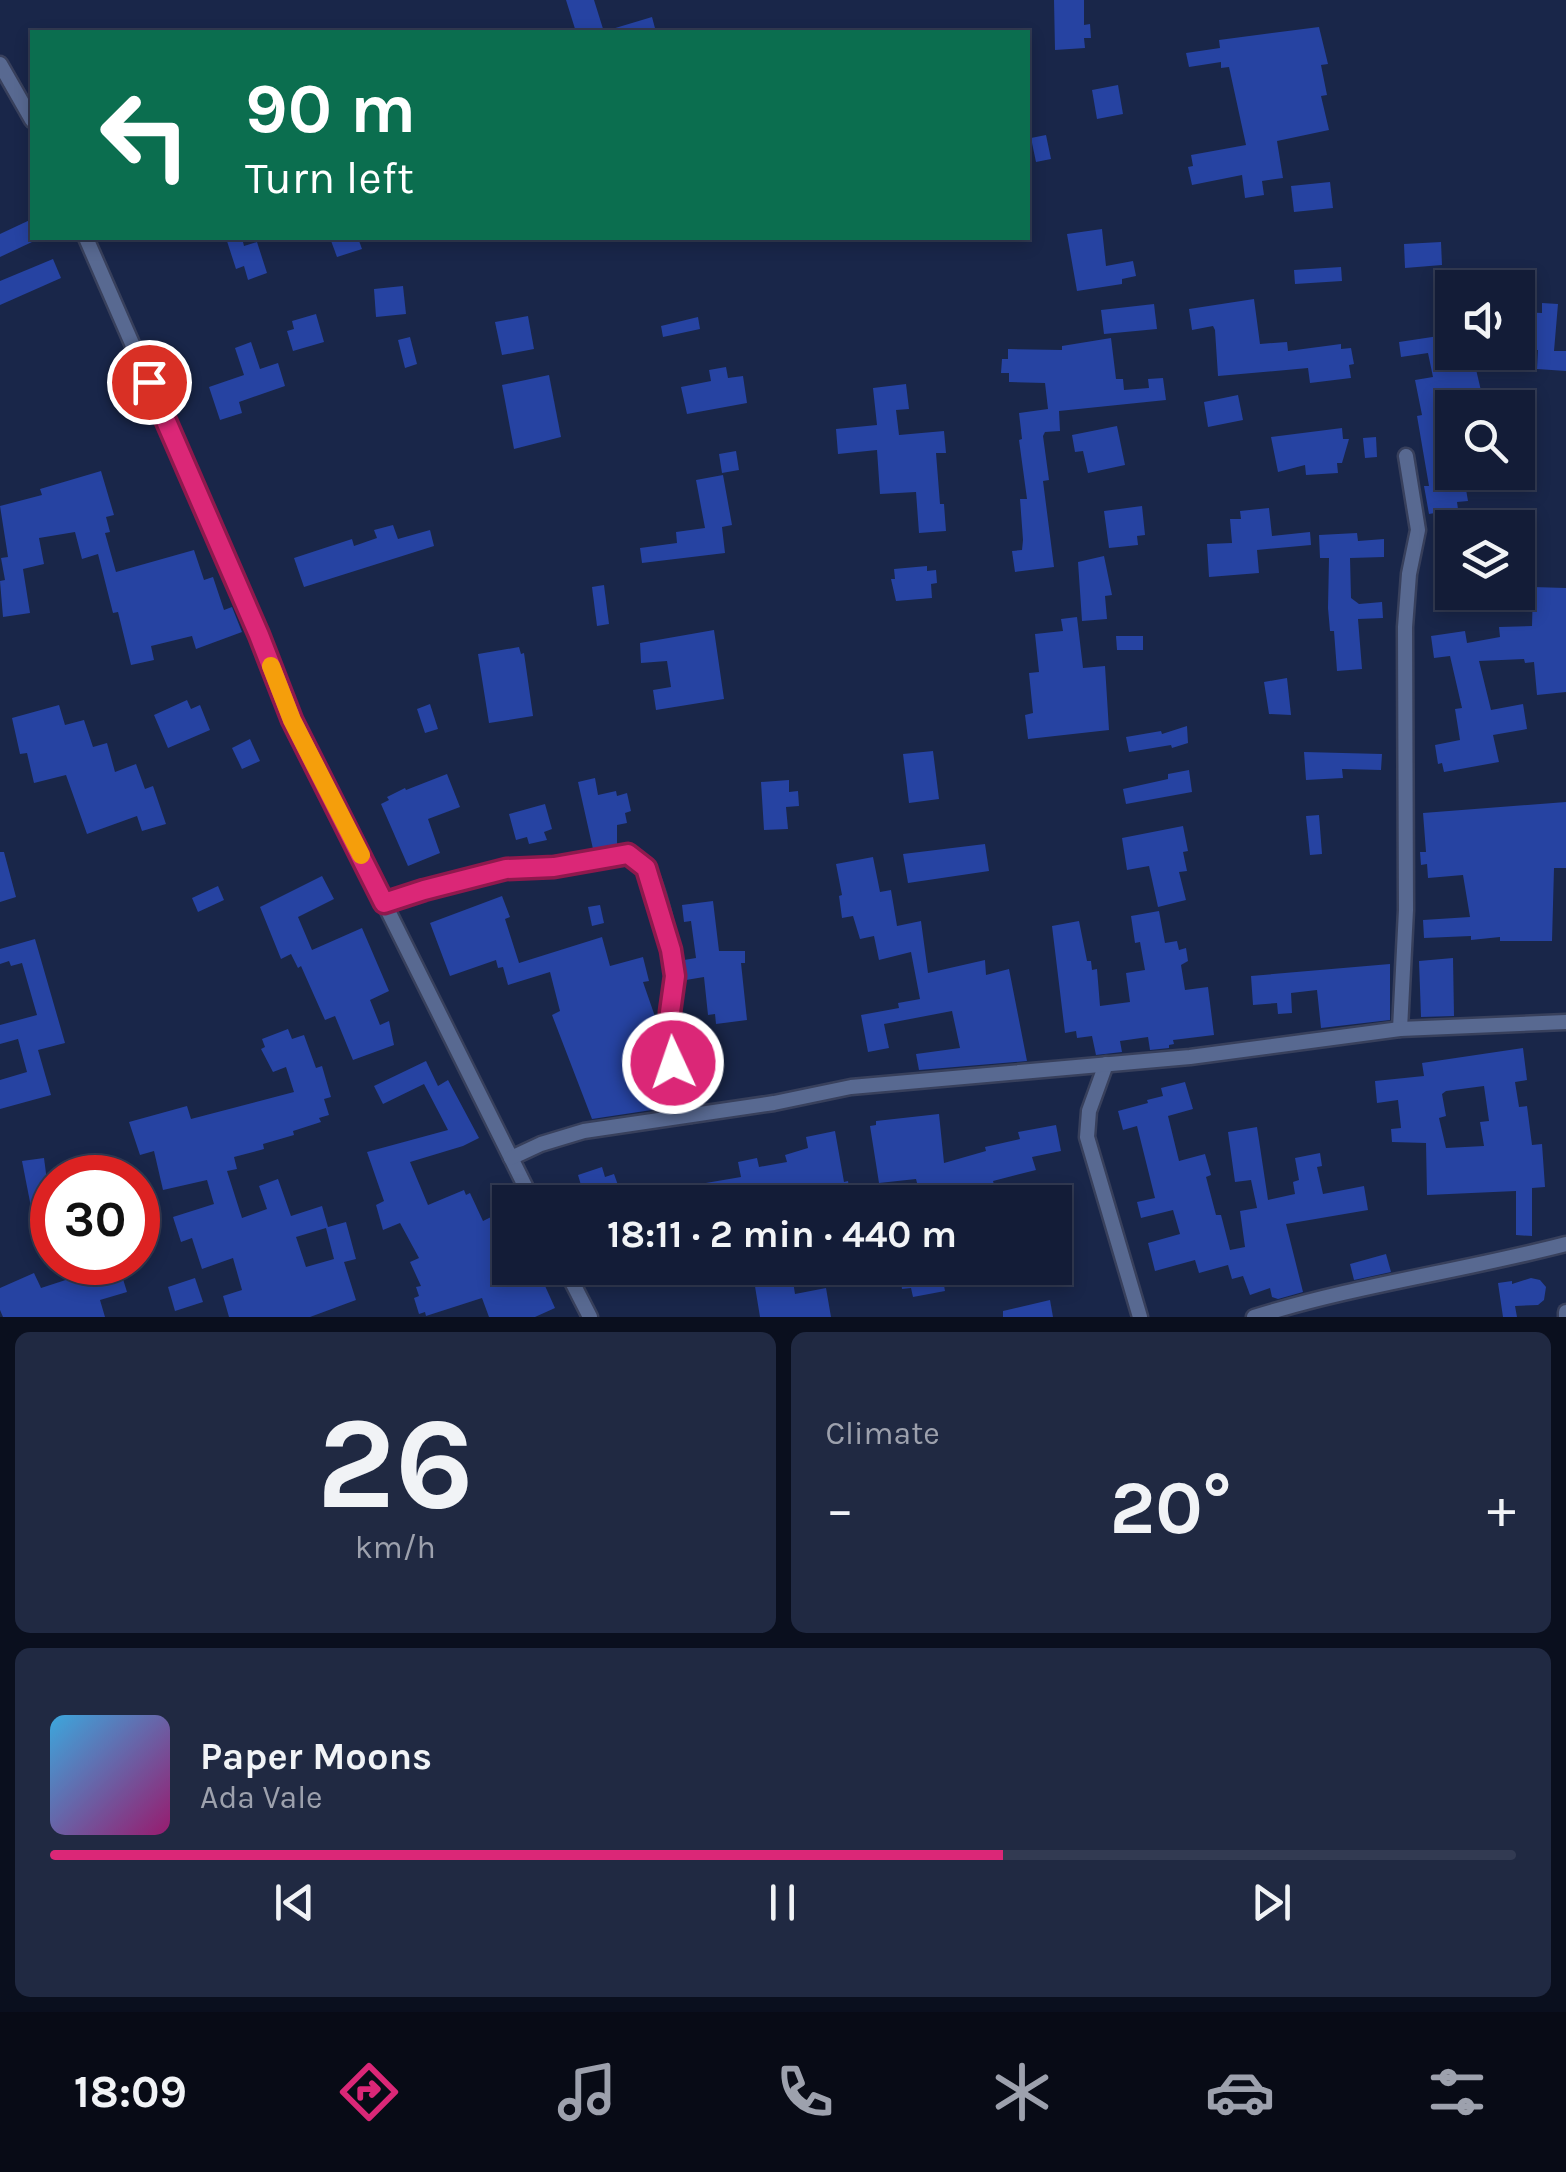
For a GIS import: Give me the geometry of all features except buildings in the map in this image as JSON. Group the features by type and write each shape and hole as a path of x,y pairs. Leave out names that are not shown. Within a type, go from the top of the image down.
{"street":[{"path":"0,64 30,116"},
{"path":"87,240 259,635 292,720 524,1185"},
{"path":"1400,1029 1406,910 1405,627 1408,574 1418,530 1406,456"},
{"path":"384,903 506,869 554,867 628,854 638,859 655,888 671,950 675,976 670,1012 673,1063 678,1097 691,1115"},
{"path":"511,1158 584,1131 851,1087 1190,1057 1400,1029 1566,1022"},
{"path":"1106,1064 1089,1111 1087,1137 1140,1317"},
{"path":"1254,1317 1385,1283 1566,1244"},
{"path":"574,1285 590,1317"}],"slow traffic":[{"path":"271,666 292,720 361,855"}],"route":[{"path":"149,382 292,720 384,903 506,869 554,867 628,854 638,859 655,888 671,950 675,976 670,1012 673,1063"}]}
